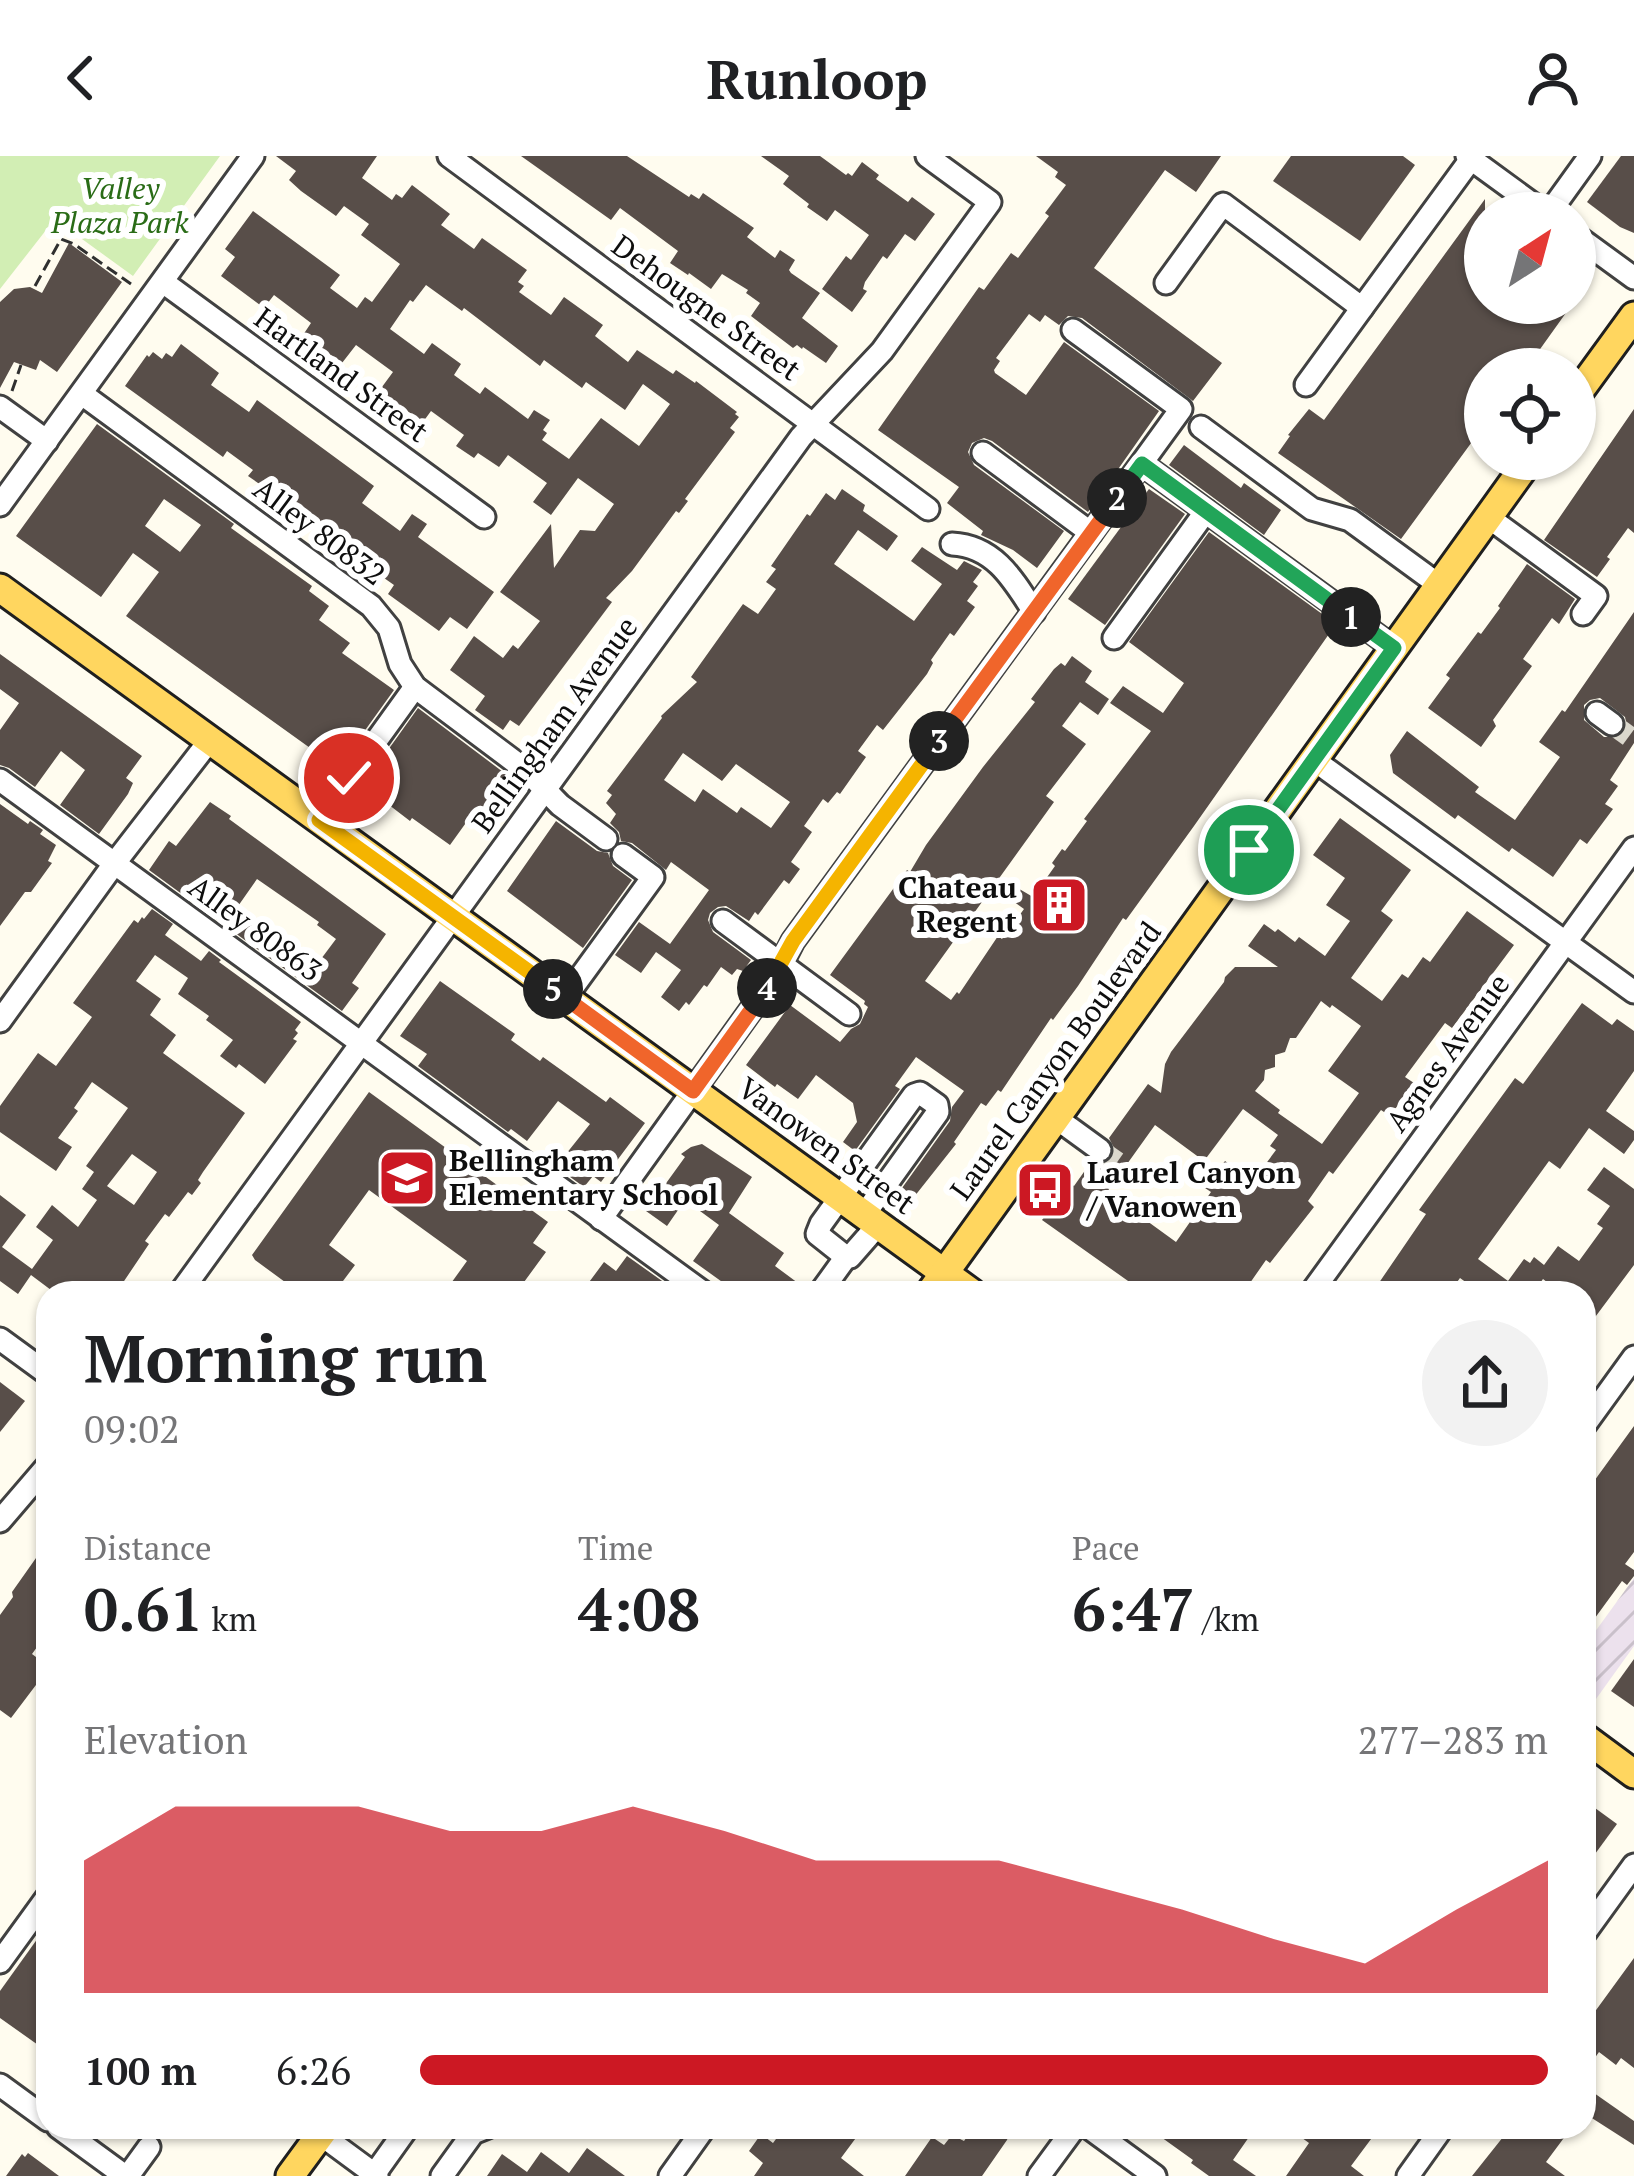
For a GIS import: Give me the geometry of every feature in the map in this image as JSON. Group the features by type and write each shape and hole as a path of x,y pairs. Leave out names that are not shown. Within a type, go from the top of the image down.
{"main road":[{"path":"1596,368 1634,316"},
{"name":"Laurel Canyon Boulevard","path":"938,1281 1515,480"},
{"name":"Vanowen Street","path":"0,588 840,1197 935,1281"},
{"path":"1596,1746 1634,1774"},
{"path":"290,2176 317,2139"}],"street":[{"path":"0,505 253,156"},
{"name":"Dehougne Street","path":"449,156 928,509"},
{"name":"Bellingham Avenue","path":"189,1281 813,424 882,350 990,202 927,156"},
{"path":"1563,192 1590,156"},
{"path":"1306,385 1469,157 1518,192"},
{"path":"1166,283 1223,203 1362,308"},
{"path":"1596,250 1634,278"},
{"name":"Hartland Street","path":"163,282 484,517"},
{"path":"602,1219 774,978 793,941 1181,409 1072,330"},
{"name":"Alley 80832","path":"82,394 371,606 389,628 400,664 415,687 527,771 560,806 653,877 565,998"},
{"path":"2,408 47,441"},
{"path":"1202,427 1312,508 1350,520 1439,585"},
{"path":"983,453 1091,533"},
{"path":"1142,464 1394,648"},
{"path":"1114,638 1206,512"},
{"path":"1488,518 1596,596 1583,614"},
{"path":"952,544 971,545 989,556 1034,612"},
{"path":"319,820 415,687"},
{"path":"0,1021 210,740"},
{"path":"1314,760 1634,992"},
{"name":"Alley 80863","path":"0,780 687,1281"},
{"name":"Agnes Avenue","path":"1320,1281 1634,848"},
{"path":"723,921 849,1014"},
{"path":"914,1095 937,1105 938,1112 853,1256 846,1257 817,1234 840,1197 914,1095"},
{"path":"1055,1118 1100,1150"},
{"path":"835,1281 846,1257"},
{"path":"0,1339 36,1365"},
{"path":"1596,1410 1634,1358"},
{"path":"0,1521 36,1479"},
{"path":"1596,1917 1634,1865"},
{"path":"0,1963 36,1913"},
{"path":"0,2085 36,2111"},
{"path":"75,2139 127,2176 149,2147"},
{"path":"85,2146 90,2139"},
{"path":"332,2139 375,2175 400,2139"},
{"path":"442,2176 469,2139"},
{"path":"670,2176 696,2139"},
{"path":"1039,2176 1066,2139"},
{"path":"1104,2139 1155,2176"},
{"path":"1408,2176 1434,2139"}],"path":[{"path":"35,286 61,239 131,284"},
{"path":"2,408 21,364"}],"shaded area":[{"path":"1634,1578 1634,1646 1596,1699 1596,1630"}],"green space":[{"name":"Valley Plaza Park","path":"0,156 220,156 133,276 82,239 50,225 0,289"}],"building":[{"path":"276,156 377,156 362,178 392,200 396,194 402,198 412,185 450,214 441,225 474,249 482,238 527,270 518,282 524,286 519,292 551,315 564,297 603,325 595,336 628,362 637,350 673,374 676,370 696,381 737,412 739,417 730,428 735,432 685,499 688,501 606,598 612,602 519,726 510,720 503,730 475,710 485,696 450,670 474,636 503,658 513,645 518,649 540,621 500,592 551,524 554,568 580,530 595,531 614,504 578,478 551,515 533,502 547,483 508,455 499,467 478,453 474,458 456,446 464,435 431,411 423,422 379,391 393,372 356,345 342,363 303,335 311,323 274,295 264,308 221,276 235,257 225,249 253,211 340,275 330,288 357,308 365,297 372,302 400,264 361,235 369,224 344,206 336,216 301,191 289,180 296,171","holes":["426,285 462,311 464,308 540,366 544,360 582,388 586,382 625,410 643,384 670,404 639,446 601,418 569,459 542,440 550,420 534,410 528,419 485,387 480,394 454,375 461,364 432,343 424,354 390,329"]},
{"path":"521,156 627,156 689,197 699,199 703,193 754,228 747,237 775,258 780,250 795,260 791,273 820,293 802,318 838,346 826,363 803,347 793,348 751,316 760,303 748,290 722,274 711,289 670,263 678,251 620,208 611,220"},
{"path":"761,156 820,156 852,176 862,162 879,175 876,179 908,202 912,197 935,214 915,241 905,234 887,259 883,256 852,312 822,289 869,235 835,210 827,221 807,207 783,184 789,176"},
{"path":"1036,156 1221,156 1196,192 1165,170 1094,268 1222,363 1193,401 1082,318 1068,316 1059,325 1045,315 1040,322 1029,314 996,358 1000,361 995,373 1026,395 1064,342 1159,411 1088,512 992,441 984,438 972,443 968,452 974,465 1064,531 1037,568 981,535 983,531 947,503 959,487 878,430 979,287 984,290 1011,253 1018,258 1049,216 1045,213 1066,185 1055,177 1058,172"},
{"path":"1291,156 1403,156 1415,165 1360,241 1273,181"},
{"path":"1621,156 1634,156 1634,233 1596,209 1594,192"},
{"path":"1464,228 1464,324 1558,324 1541,348 1464,348 1464,453 1401,539 1278,453 1309,409 1324,420"},
{"path":"69,243 122,282 57,372 40,360 36,370 14,362 0,388 0,302 14,289 30,287 42,293"},
{"path":"181,344 219,373 211,385 249,412 257,400 374,486 362,503 400,531 412,514 427,524 418,537 494,592 467,629 450,617 439,631 388,594 394,585 357,559 364,548 333,525 329,531 276,491 274,494 248,476 253,470 227,451 223,457 125,386 147,355 172,357"},
{"path":"1634,409 1634,533 1628,528 1597,577 1544,540 1585,480 1596,480 1596,464"},
{"path":"97,424 312,586 309,591 329,606 319,620 350,643 342,653 394,690 338,768 126,616 159,572 133,553 101,597 16,536","holes":["164,499 201,525 180,552 145,526"]},
{"path":"1184,445 1241,488 1244,483 1281,510 1264,535 1169,465"},
{"path":"842,489 898,536 887,551 858,530 834,564 914,621 942,584 911,561 922,547 957,570 964,561 982,570 967,601 975,607 954,636 950,633 927,674 883,730 877,725 858,751 866,757 840,794 828,803 823,799 804,826 812,832 791,862 800,869 789,884 784,880 749,921 726,906 710,913 713,932 751,960 743,971 737,969 732,975 721,967 707,987 679,1011 661,997 681,970 656,952 641,973 615,955 639,922 670,944 709,890 671,862 666,870 632,843 621,841 610,823 616,814 606,803 612,795 607,791 661,716 697,682 691,677 743,604 758,614 776,589 766,582 776,569 771,566 807,514 826,493 835,500","holes":["683,753 722,781 736,764 790,802 771,828 741,807 737,813 703,789 695,802 664,780"]},
{"path":"1149,489 1185,514 1105,625 1068,599"},
{"path":"1209,532 1336,624 1001,1092 986,1106 981,1103 914,1197 902,1188 950,1121 952,1107 964,1091 916,1057 895,1086 900,1089 855,1151 843,1142 857,1122 853,1103 816,1075 798,1099 746,1065 790,1005 840,1042 860,1024 868,1007 865,1001 830,975 1035,702 1031,699 1054,669 1061,663 1065,666 1072,656 1092,671 1085,682 1109,699 1098,715 1080,702 1062,726 1086,744 1046,796 1054,802 925,981 951,1000 959,994 998,936 1002,939 1024,909 997,890 1004,880 1033,897 1055,866 1052,863 1151,731 1110,703 1123,686 1163,713 1184,683 1129,642"},
{"path":"1527,564 1575,599 1559,624 1552,618 1523,659 1532,666 1493,720 1496,726 1481,747 1428,708 1450,678 1446,675 1500,608"},
{"path":"1634,612 1634,743 1610,780 1618,786 1605,804 1613,809 1587,844 1580,839 1553,877 1458,815 1455,819 1393,773 1390,755 1407,731 1479,787 1475,792 1515,820 1560,757 1539,742","holes":["1600,698 1625,717 1627,727 1619,737 1604,737 1584,720 1584,705"]},
{"path":"0,654 142,756 126,778 133,783 128,794 99,834 60,805 85,770 61,751 35,787 0,765 0,730 19,703 0,689"},
{"path":"418,708 507,775 450,845 363,785"},
{"path":"210,802 386,934 352,983 359,988 342,1011 149,870 169,841 176,846","holes":["257,879 336,939 315,967 236,909"]},
{"path":"0,804 43,830 40,834 56,845 48,861 52,863 0,926"},
{"path":"1340,818 1411,870 1381,911 1393,920 1351,978 1382,1001 1402,974 1408,978 1423,957 1430,962 1467,911 1514,945 1452,1028 1445,1023 1405,1077 1414,1083 1390,1116 1381,1110 1333,1174 1329,1171 1308,1201 1314,1207 1251,1281 1128,1281 1042,1220 1045,1216 1040,1213 1065,1180 1074,1186 1091,1162 1100,1165 1111,1160 1115,1150 1109,1138 1148,1084 1161,1093 1171,1052 1225,977 1235,967 1278,967 1248,946 1264,924 1295,942 1299,937 1325,956 1350,921 1326,905 1345,878 1313,855","holes":["1321,1001 1361,1026 1328,1071 1359,1093 1322,1144 1255,1091 1265,1070 1275,1067 1275,1055 1285,1052 1290,1038 1296,1038","1243,1109 1278,1135 1270,1146 1276,1150 1253,1181 1225,1161 1205,1188 1211,1192 1176,1242 1107,1192 1155,1125 1204,1161"]},
{"path":"556,821 597,851 608,853 613,866 632,880 583,948 507,891"},
{"path":"152,909 173,924 165,935 201,961 209,951 301,1022 293,1039 297,1041 265,1084 239,1064 236,1068 220,1056 233,1040 178,994 188,978 155,955 136,981 161,999 150,1015 176,1035 163,1053 245,1113 192,1195 188,1192 169,1217 165,1214 145,1241 149,1244 124,1281 39,1281 31,1275 18,1294 0,1281 0,1195 26,1215 2,1247 32,1269 53,1240 36,1227 52,1205 78,1227 97,1200 82,1189 94,1172 86,1166 128,1108 92,1082 58,1138 72,1147 56,1171 0,1132 0,1106 38,1053 56,1066 92,1017 73,1003 134,920 138,923","holes":["132,1154 157,1172 134,1205 107,1186"]},
{"path":"440,981 515,1034 511,1040 540,1061 543,1057 645,1123 601,1182 593,1176 584,1187 548,1161 558,1148 566,1154 590,1124 558,1101 527,1141 418,1066 427,1054 400,1036"},
{"path":"1582,1003 1612,1025 1617,1019 1634,1031 1634,1071 1606,1111 1634,1131 1634,1140 1624,1154 1589,1128 1560,1169 1549,1161 1478,1259 1508,1281 1380,1281 1426,1214 1419,1210 1515,1078 1523,1084"},
{"path":"369,1092 548,1222 533,1243 546,1252 525,1281 453,1281 467,1261 369,1190 329,1245 355,1265 343,1281 284,1281 252,1255"},
{"path":"702,1144 752,1177 729,1213 784,1253 775,1266 795,1281 721,1281 693,1261 719,1225 685,1200 667,1226 646,1211 685,1157 681,1154"},
{"path":"1604,1167 1634,1189 1634,1265 1596,1316 1596,1281 1508,1281 1524,1259 1530,1263 1534,1257 1544,1265 1558,1246 1579,1261 1603,1228 1597,1224 1610,1206 1587,1190"},
{"path":"627,1256 662,1281 590,1281 604,1262 616,1271"},
{"path":"0,1382 25,1401 0,1432"},
{"path":"1634,1426 1634,1552 1625,1564 1634,1576 1627,1585 1622,1581 1596,1617 1596,1478"},
{"path":"36,1558 36,1648 32,1654 36,1685 11,1718 0,1710 0,1615"},
{"path":"1634,1659 1634,1707 1611,1691"},
{"path":"1596,1809 1617,1824 1596,1853"},
{"path":"36,1941 36,2044 0,2018 0,1991"},
{"path":"1634,1958 1634,2068 1621,2058 1616,2065 1599,2052 1596,2056 1596,2010"},
{"path":"1596,2094 1634,2121 1634,2145 1596,2121"},
{"path":"757,2139 773,2143 776,2139 855,2139 841,2158 864,2176 754,2176 763,2163 749,2151"},
{"path":"931,2139 944,2145 949,2139 1007,2139 982,2176 905,2176"},
{"path":"1164,2139 1248,2139 1233,2160 1256,2176 1209,2176"},
{"path":"1304,2139 1371,2139 1351,2166 1364,2176 1286,2176 1309,2143"},
{"path":"1501,2139 1563,2139 1546,2162 1565,2176 1472,2176"},
{"path":"587,2148 625,2176 487,2176 502,2154 527,2172 541,2152 569,2173"},
{"path":"28,2153 59,2176 6,2176 22,2154"}],"tunnel":[{"path":"1612,724 1634,740"},
{"path":"1100,1150 1124,1167"}],"place":[{"name":"Chateau Regent","path":"1059,905"},
{"name":"Bellingham Elementary School","path":"407,1178"},
{"name":"Laurel Canyon / Vanowen","path":"1045,1190"}],"route":[{"path":"349,778 319,820 693,1091 774,978 793,941 1142,464 1394,648 1249,850"}]}
